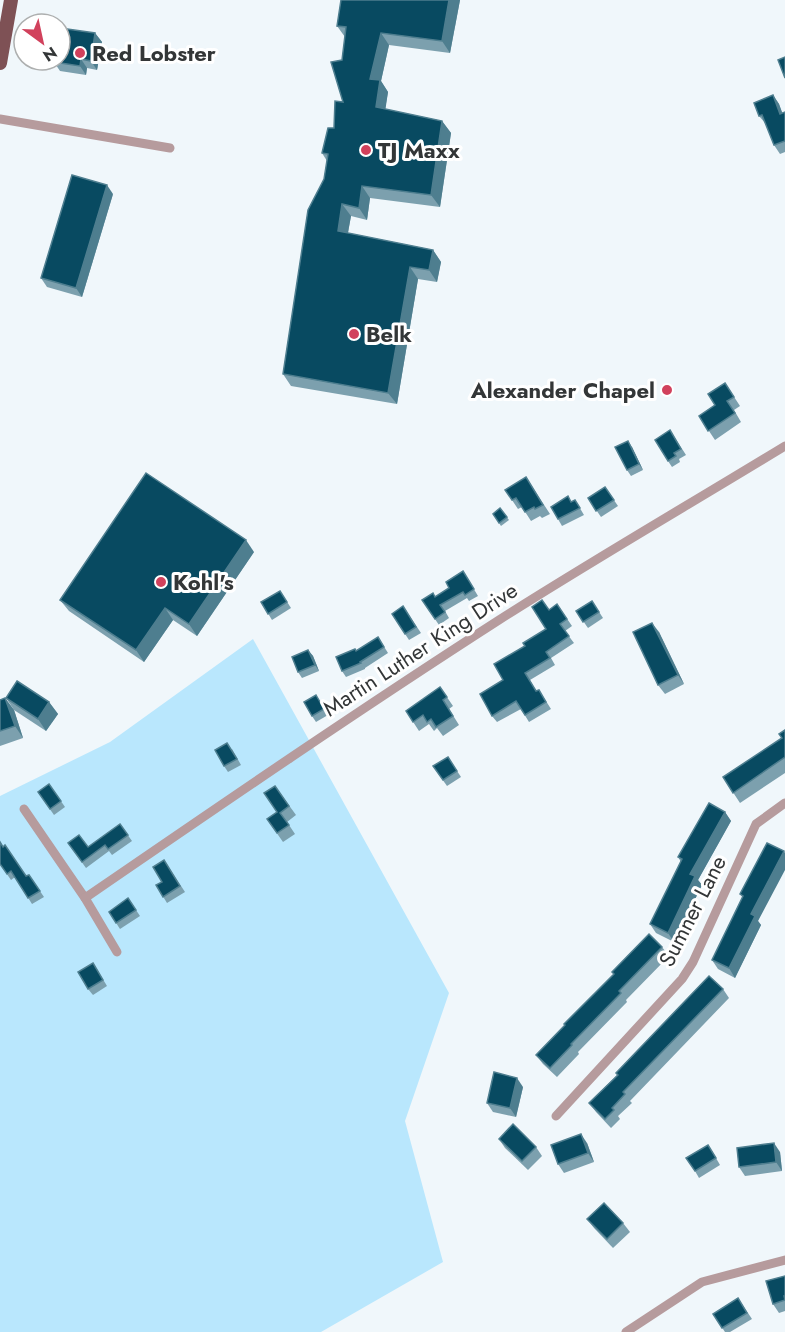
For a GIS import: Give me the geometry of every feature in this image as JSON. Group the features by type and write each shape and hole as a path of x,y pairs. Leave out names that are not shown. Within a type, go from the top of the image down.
{"main road":[{"path":"0,63 11,0"}],"street":[{"path":"0,119 170,148"},
{"name":"Martin Luther King Drive","path":"85,898 500,620 701,495 785,446"},
{"name":"Sumner Lane","path":"556,1116 682,979 693,962 756,824 785,803"},
{"path":"24,809 85,898 117,952"},
{"path":"626,1332 702,1282 785,1260"}],"shaded area":[{"path":"253,639 449,993 405,1121 443,1262 321,1332 0,1332 0,796 110,742"}],"building":[{"path":"341,0 449,0 442,41 381,33 370,79 380,80 376,107 442,121 431,195 362,186 359,208 342,204 338,231 433,250 429,270 410,267 388,393 283,374 308,210 324,179 328,154 322,153 328,128 334,128 335,101 343,102 331,62 342,60 346,27 337,26"},
{"path":"72,30 95,33 91,61 81,59 80,66 72,65"},
{"path":"785,57 785,78 778,60"},
{"path":"773,95 780,114 785,112 785,141 774,145 762,115 759,116 754,103"},
{"path":"72,175 107,185 76,288 41,278"},
{"path":"725,383 734,397 727,401 735,413 708,431 699,416 715,405 708,394"},
{"path":"670,430 681,449 674,453 676,456 668,461 655,440"},
{"path":"628,441 639,464 627,470 615,447"},
{"name":"Kohl's","path":"146,473 246,540 189,624 165,608 136,650 60,600"},
{"path":"526,477 543,505 525,512 516,498 512,500 505,490"},
{"path":"605,487 614,500 596,511 588,498"},
{"path":"568,496 571,502 575,500 580,508 558,519 551,507"},
{"path":"500,508 507,517 499,523 493,514"},
{"path":"463,571 474,589 465,595 463,592 440,605 445,612 435,619 422,600 433,593 435,597 449,588 446,582"},
{"path":"280,591 287,602 268,614 261,602"},
{"path":"542,600 549,610 557,604 567,619 560,624 569,636 546,652 550,658 525,673 546,702 525,715 516,701 492,716 480,694 503,680 494,664 525,646 523,643 546,629 532,607"},
{"path":"592,601 599,612 583,622 576,611"},
{"path":"403,606 416,627 405,634 392,614"},
{"path":"652,623 678,675 658,685 633,632"},
{"path":"378,637 384,647 361,663 342,671 336,657 355,649 356,651"},
{"path":"308,650 315,665 298,672 292,657"},
{"path":"17,681 49,702 38,719 6,698"},
{"path":"440,687 447,697 443,700 453,716 436,727 431,719 427,722 423,715 413,722 406,711"},
{"path":"316,695 324,709 312,716 304,702"},
{"path":"5,698 15,726 0,731 0,700"},
{"path":"785,730 785,757 733,793 723,777 782,738 779,734"},
{"path":"227,743 237,759 224,766 215,750"},
{"path":"448,757 457,771 443,780 433,766"},
{"path":"49,784 61,801 50,809 38,792"},
{"path":"275,786 289,806 280,813 289,825 277,833 267,819 277,812 264,793"},
{"path":"709,803 725,812 690,874 695,876 668,933 650,924 682,859 678,857"},
{"path":"120,824 128,835 108,849 105,845 82,862 68,843 79,835 88,847"},
{"path":"0,842 3,847 5,845 26,876 29,875 40,891 28,898 11,871 7,874 0,864"},
{"path":"767,843 784,851 751,914 755,916 729,968 712,960 743,896 740,894"},
{"path":"164,860 180,886 163,897 156,885 162,882 153,867"},
{"path":"128,898 136,910 116,923 109,912"},
{"path":"649,934 662,947 550,1068 536,1055"},
{"path":"93,963 103,980 88,989 78,972"},
{"path":"709,976 723,989 623,1092 625,1094 605,1119 589,1103 618,1075 616,1073"},
{"path":"494,1072 517,1078 510,1108 487,1103"},
{"path":"513,1124 536,1147 522,1161 499,1139"},
{"path":"581,1134 588,1153 558,1164 551,1145"},
{"path":"774,1143 776,1162 739,1167 737,1148"},
{"path":"708,1145 716,1158 695,1171 686,1158"},
{"path":"604,1203 623,1223 607,1239 587,1219"},
{"path":"785,1276 785,1300 773,1304 766,1281"},
{"path":"738,1298 747,1313 722,1328 713,1314"}],"place":[{"name":"Red Lobster","path":"80,53"},
{"name":"TJ Maxx","path":"366,150"},
{"name":"Belk","path":"354,334"},
{"name":"Alexander Chapel","path":"667,390"},
{"name":"Kohl's","path":"161,582"}]}
